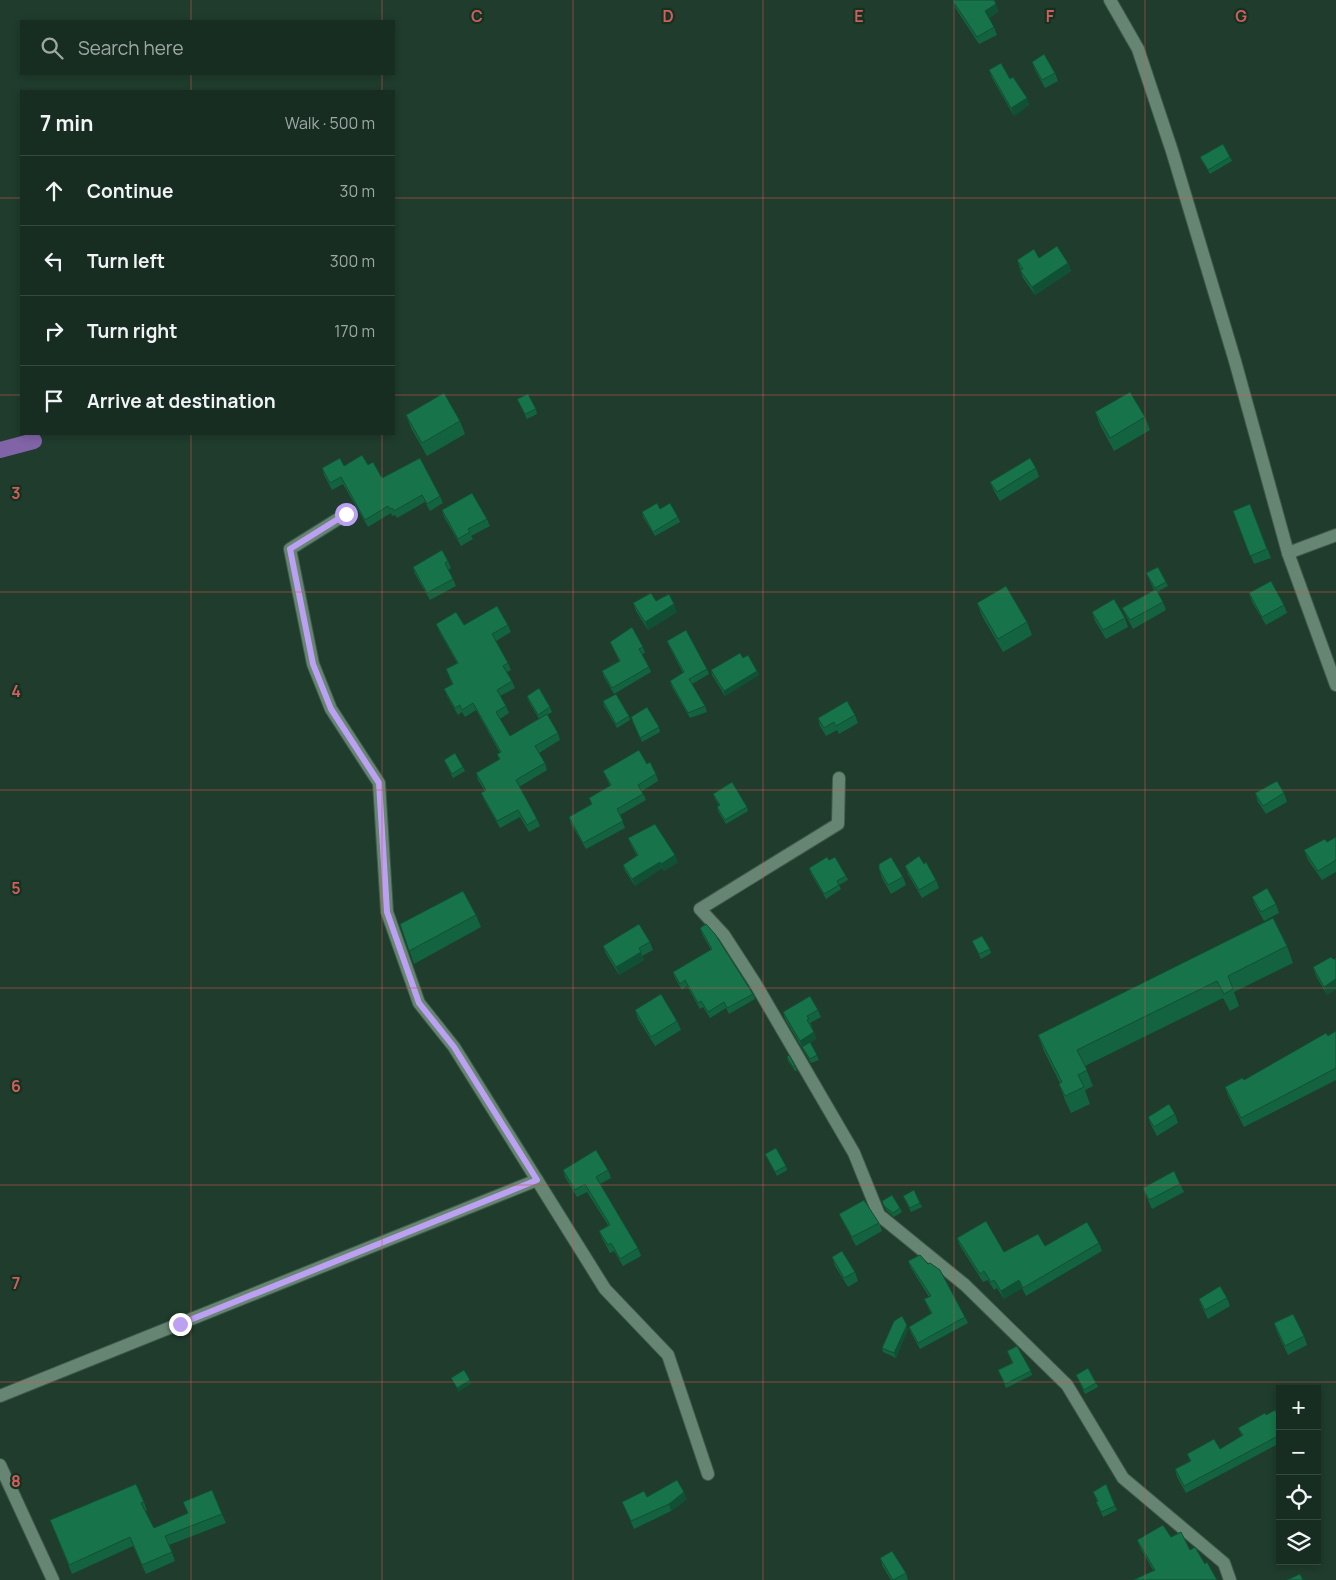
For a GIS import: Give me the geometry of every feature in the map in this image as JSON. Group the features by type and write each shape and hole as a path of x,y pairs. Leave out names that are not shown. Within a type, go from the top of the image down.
{"street":[{"path":"1110,0 1138,49 1172,151 1235,360 1288,553 1336,686"},
{"path":"346,514 290,549 313,664 331,709 379,783 387,912 419,1003 454,1047 605,1289 668,1355 708,1474"},
{"path":"1288,553 1336,535"},
{"path":"839,778 838,824 700,909 724,935 756,983 854,1153 879,1215 965,1285 1067,1385 1123,1478 1224,1563 1230,1580"},
{"path":"0,1396 537,1180"},
{"path":"0,1465 53,1580"}],"building":[{"path":"994,0 996,4 985,11 994,27 977,37 953,1"},
{"path":"1044,54 1055,73 1042,80 1032,62"},
{"path":"1001,63 1010,79 1013,77 1027,98 1011,108 989,70"},
{"path":"1223,144 1230,157 1208,170 1200,157"},
{"path":"1057,246 1068,263 1032,287 1020,270 1023,269 1017,260 1034,249 1039,258"},
{"path":"1130,392 1145,417 1110,438 1095,412"},
{"path":"444,393 460,421 422,443 406,415"},
{"path":"528,394 536,409 525,414 517,399"},
{"path":"362,455 368,465 373,462 382,478 420,458 440,496 427,504 422,495 394,511 388,506 365,520 341,477 330,483 322,468 340,458 344,466"},
{"path":"1030,458 1036,468 997,492 990,482"},
{"path":"472,493 487,519 468,529 470,532 458,539 442,510"},
{"path":"657,503 660,509 670,503 678,517 653,532 642,512"},
{"path":"1250,504 1267,549 1250,556 1233,511"},
{"path":"442,550 448,561 445,563 453,579 427,593 413,567"},
{"path":"1158,567 1166,582 1155,588 1146,573"},
{"path":"1271,581 1284,605 1262,617 1249,593"},
{"path":"1006,586 1027,622 998,639 977,603"},
{"path":"1156,589 1163,602 1130,620 1122,608"},
{"path":"651,593 656,601 669,594 674,604 645,622 633,603"},
{"path":"1114,599 1125,618 1103,630 1092,612"},
{"path":"497,606 508,625 492,634 508,663 503,666 512,681 497,690 506,706 496,712 510,736 547,714 558,733 535,746 545,763 516,780 537,819 527,825 518,810 497,821 481,793 486,790 476,773 500,759 497,754 501,752 473,703 462,710 460,705 455,708 444,689 453,684 446,669 458,663 436,624 456,612 464,625"},
{"path":"632,627 643,647 639,649 649,667 612,688 602,671 620,661 610,642"},
{"path":"686,630 707,669 689,679 705,706 688,713 670,681 684,672 667,641"},
{"path":"740,653 743,658 748,655 757,671 724,691 711,670"},
{"path":"539,688 550,707 538,715 527,696"},
{"path":"616,694 629,716 616,724 603,701"},
{"path":"847,701 855,715 836,726 834,722 824,728 818,718"},
{"path":"647,707 659,727 640,738 631,717"},
{"path":"639,750 647,764 650,762 656,774 638,785 643,794 617,809 623,821 583,843 569,817 592,804 589,798 611,785 603,771"},
{"path":"455,753 463,767 452,774 444,760"},
{"path":"1277,781 1284,793 1263,806 1255,793"},
{"path":"732,782 747,807 725,820 717,807 720,805 713,794"},
{"path":"655,824 675,855 632,879 623,865 638,855 628,838"},
{"path":"1336,837 1336,860 1318,871 1304,850 1325,839 1327,842"},
{"path":"919,856 924,864 926,862 936,880 919,890 905,866"},
{"path":"827,857 829,860 835,857 846,876 837,881 839,885 824,894 809,868"},
{"path":"891,857 903,877 888,885 879,869 879,864"},
{"path":"1267,888 1276,904 1261,912 1252,897"},
{"path":"463,891 476,915 409,951 400,924"},
{"path":"1273,918 1287,946 1228,976 1233,989 1224,994 1217,981 1077,1050 1087,1070 1078,1075 1084,1087 1065,1096 1059,1084 1062,1082 1038,1035"},
{"path":"639,924 650,942 639,948 641,952 616,967 603,946"},
{"path":"706,924 715,934 753,994 727,1008 724,1002 708,1012 701,1001 698,1003 685,980 680,984 673,972 712,949 700,928"},
{"path":"982,936 990,949 979,954 972,941"},
{"path":"1331,957 1336,959 1336,979 1324,987 1313,967"},
{"path":"661,994 677,1021 651,1037 635,1010"},
{"path":"810,996 818,1010 807,1016 809,1019 807,1020 814,1032 800,1041 783,1012"},
{"path":"1336,1031 1336,1068 1241,1118 1225,1087 1242,1078 1244,1080 1326,1033 1328,1036"},
{"path":"810,1042 817,1055 810,1059 802,1047"},
{"path":"789,1055 795,1066 793,1067 787,1057"},
{"path":"1169,1104 1175,1114 1154,1127 1148,1117"},
{"path":"776,1148 786,1166 775,1172 765,1154"},
{"path":"596,1150 608,1170 596,1177 638,1248 620,1259 611,1243 608,1245 599,1231 610,1225 585,1184 575,1190 563,1170"},
{"path":"1174,1171 1180,1184 1149,1200 1143,1188"},
{"path":"914,1190 920,1203 910,1208 903,1196"},
{"path":"892,1195 900,1208 893,1213 884,1206 882,1201"},
{"path":"864,1200 879,1223 852,1237 839,1214"},
{"path":"986,1221 1004,1252 1038,1234 1045,1246 1087,1222 1099,1243 1023,1288 1019,1280 1001,1291 994,1280 991,1282 984,1271 980,1274 957,1238"},
{"path":"842,1251 855,1272 844,1278 832,1257"},
{"path":"920,1255 928,1264 930,1263 940,1270 965,1317 918,1343 909,1327 932,1313 924,1299 931,1296 908,1261"},
{"path":"1220,1286 1227,1298 1205,1310 1199,1299"},
{"path":"1293,1314 1304,1336 1285,1346 1274,1323"},
{"path":"902,1316 907,1325 894,1353 882,1348 894,1321"},
{"path":"1017,1346 1031,1371 1005,1384 998,1370 1013,1363 1007,1351"},
{"path":"1088,1368 1096,1383 1084,1390 1076,1375"},
{"path":"464,1370 470,1380 457,1388 451,1378"},
{"path":"1275,1410 1276,1412 1276,1437 1184,1486 1175,1469 1191,1461 1187,1454 1214,1439 1220,1449 1243,1435 1238,1428 1265,1413 1266,1415"},
{"path":"677,1480 684,1492 669,1504 631,1521 622,1502 644,1491 647,1497"},
{"path":"136,1484 144,1502 141,1503 154,1528 188,1513 183,1502 212,1490 222,1514 165,1536 172,1552 142,1565 130,1537 69,1565 50,1520"},
{"path":"1106,1484 1115,1506 1101,1512 1093,1492"},
{"path":"1163,1525 1171,1537 1181,1532 1190,1550 1195,1547 1205,1564 1207,1562 1217,1580 1133,1580 1155,1570 1137,1540"},
{"path":"892,1551 906,1573 893,1580 880,1558"},
{"path":"1300,1574 1303,1580 1287,1580"}],"waterway":[{"path":"0,450 34,441"}],"route":[{"path":"180,1324 537,1180 454,1047 419,1003 387,912 379,783 331,709 313,664 290,549 346,514"}]}
